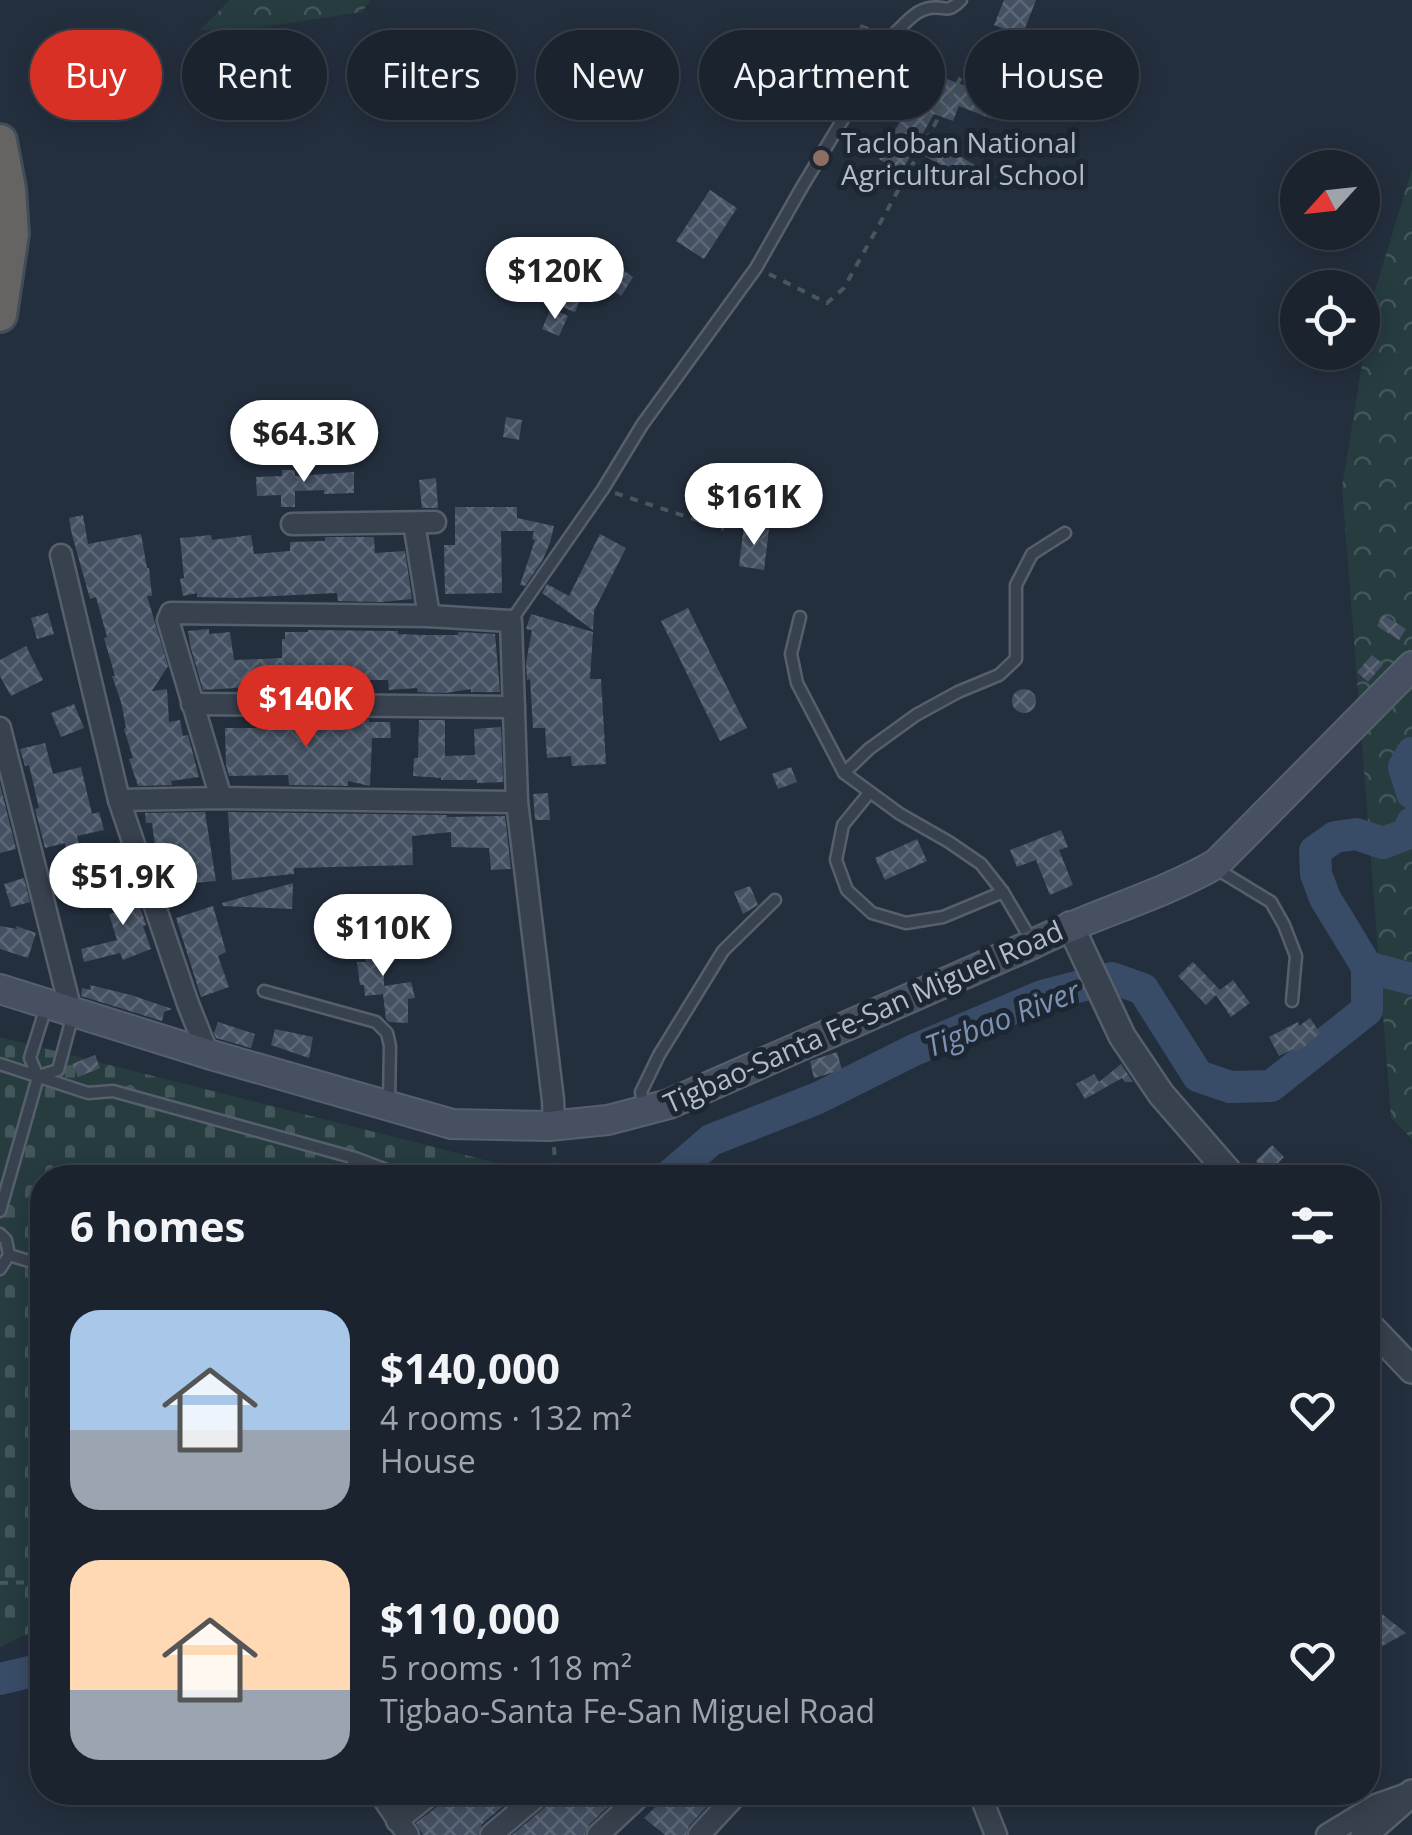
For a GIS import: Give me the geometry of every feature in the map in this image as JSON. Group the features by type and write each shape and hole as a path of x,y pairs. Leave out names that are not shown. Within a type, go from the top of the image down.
{"highway":[{"path":"0,141 12,234 0,315"}],"main road":[{"name":"Tigbao-Santa Fe-San Miguel Road","path":"0,989 452,1124 554,1125 608,1120 669,1104 1034,944 1076,935 1216,864 1412,666"}],"street":[{"path":"292,524 425,523 429,616"},
{"path":"62,555 120,800 208,1054"},
{"path":"221,798 168,620 170,613 429,616 511,621 517,802 554,1125"},
{"path":"192,704 514,707"},
{"path":"0,728 64,1009"},
{"path":"120,800 517,802"},
{"path":"1076,935 1122,1036 1161,1094 1223,1165"},
{"path":"1380,1337 1412,1370"},
{"path":"1363,1834 1412,1793"},
{"path":"1380,1804 1412,1793"},
{"path":"387,1805 402,1828 422,1805"},
{"path":"491,1835 527,1805"},
{"path":"598,1835 630,1805"},
{"path":"699,1835 728,1805"},
{"path":"984,1805 996,1835"},
{"path":"1327,1835 1376,1805"}],"lane":[{"path":"511,621 642,425 756,268 896,34 913,15 930,8 946,10 961,0"},
{"path":"844,773 869,749 916,715 999,675 1016,659 1016,586 1032,554 1065,533"},
{"path":"800,617 791,654 797,683 844,773 900,814 982,864 1034,944"},
{"path":"870,792 843,825 836,860 846,890 872,913 906,923 943,917 1003,892"},
{"path":"1216,864 1270,902 1284,925 1296,956 1292,1001"},
{"path":"644,1110 640,1092 722,952 775,900"},
{"path":"264,991 376,1022 388,1034 390,1046 388,1108"},
{"path":"0,1211 38,1076 30,1058 64,1009"},
{"path":"38,1076 58,1070 64,1009"},
{"path":"0,1064 88,1093 113,1091 374,1165"},
{"path":"353,1165 355,1158"},
{"path":"0,1234 6,1240 9,1255 0,1269"},
{"path":"9,1255 30,1261"}],"path":[{"path":"756,268 827,303 844,288 965,70"},
{"path":"602,489 724,529"},
{"path":"554,1125 556,1165"},
{"path":"0,1583 30,1582"}],"green space":[{"path":"230,0 370,0 362,12 242,30 200,30"},
{"path":"1412,169 1412,1139 1391,1118 1342,487 1361,370 1380,370 1380,274"},
{"path":"0,1037 505,1165 30,1165 30,1633 0,1647"}],"building":[{"path":"1004,0 1036,0 1024,30 994,25"},
{"path":"945,78 965,86 965,108 959,106 953,121 945,118"},
{"path":"901,120 931,120 922,135 975,165 967,180 914,150 901,172 879,159"},
{"path":"710,190 737,208 704,259 676,241"},
{"path":"581,250 598,257 575,312 559,306"},
{"path":"620,268 633,277 621,296 608,287"},
{"path":"551,308 568,316 559,336 542,329"},
{"path":"506,417 522,420 519,440 503,437"},
{"path":"282,470 295,470 295,476 354,472 354,493 295,491 295,507 281,507 281,495 257,496 256,477 282,476"},
{"path":"436,478 438,508 422,508 419,480"},
{"path":"455,507 517,507 517,518 554,526 542,561 525,586 520,585 535,540 534,531 501,531 502,593 445,594 444,545 455,545"},
{"path":"83,515 88,544 141,534 152,596 147,596 168,666 152,691 167,689 169,722 180,720 199,777 171,781 172,785 138,786 129,759 133,758 112,676 104,638 107,637 96,597 90,599 72,535 69,518"},
{"path":"744,525 769,529 764,570 739,566"},
{"path":"600,534 626,548 594,611 593,630 542,593 547,584 569,596"},
{"path":"211,535 212,540 251,535 254,554 290,551 290,542 325,541 325,537 374,537 375,553 405,551 412,599 338,601 337,593 235,598 197,597 197,593 183,596 180,538"},
{"path":"688,608 747,728 720,741 661,621"},
{"path":"48,613 54,634 37,639 31,618"},
{"path":"531,614 593,632 590,679 601,679 606,764 572,766 571,756 547,758 545,728 533,728 530,679 527,680 532,630 526,629"},
{"path":"1384,615 1406,629 1399,640 1377,626"},
{"path":"209,629 209,634 230,632 234,660 282,658 285,632 495,634 500,692 389,690 388,680 335,680 334,689 294,685 294,691 252,691 251,687 203,690 188,631"},
{"path":"26,646 43,680 11,696 0,676 0,660"},
{"path":"1372,655 1383,664 1368,682 1357,672"},
{"path":"1024,689 1036,701 1024,713 1012,701"},
{"path":"74,704 84,728 61,737 51,713"},
{"path":"263,718 390,722 391,738 372,738 370,786 348,781 348,786 289,785 288,775 229,776 225,728 263,728"},
{"path":"419,720 445,720 445,756 475,755 474,729 501,727 503,782 413,776 414,758 418,758"},
{"path":"45,743 53,774 81,767 92,814 99,812 104,830 77,836 84,864 93,862 99,885 90,887 92,898 80,902 65,843 45,848 29,765 25,766 20,749"},
{"path":"791,767 797,782 778,789 772,774"},
{"path":"0,784 16,849 0,853"},
{"path":"548,793 550,820 535,820 533,794"},
{"path":"205,812 216,881 163,886 152,823 146,823 145,813"},
{"path":"228,812 505,816 511,869 491,870 489,848 451,847 451,832 412,836 413,865 294,868 294,874 232,880"},
{"path":"1061,830 1068,847 1059,850 1073,885 1050,895 1036,860 1017,867 1010,850"},
{"path":"917,839 927,861 885,880 875,858"},
{"path":"24,878 30,902 11,907 4,884"},
{"path":"132,882 151,949 123,960 120,953 84,962 81,949 117,940 109,914 117,912 110,888"},
{"path":"293,883 292,909 222,903"},
{"path":"750,886 758,905 743,914 734,892"},
{"path":"213,906 226,952 218,956 229,987 201,997 176,918"},
{"path":"379,925 384,986 411,982 415,998 408,999 408,1023 389,1022 383,994 365,996 364,985 360,985 357,962 366,962 361,928"},
{"path":"0,926 17,929 16,926 36,933 28,958 0,949"},
{"path":"1193,962 1220,990 1233,980 1250,1003 1231,1017 1216,995 1206,1005 1178,976"},
{"path":"90,985 172,1009 164,1012 162,1021 81,996 82,988 91,990"},
{"path":"1310,1018 1320,1033 1304,1047 1279,1056 1269,1037"},
{"path":"218,1022 255,1034 251,1048 216,1038"},
{"path":"275,1029 313,1037 309,1058 271,1045"},
{"path":"837,1052 842,1070 814,1078 810,1061"},
{"path":"95,1055 100,1068 78,1077 72,1064"},
{"path":"1121,1064 1133,1082 1122,1078 1085,1099 1076,1084 1094,1074 1099,1082"},
{"path":"1272,1145 1284,1157 1276,1165 1260,1165 1256,1161"},
{"path":"1380,1612 1406,1633 1380,1647"},
{"path":"439,1805 505,1805 482,1824 478,1835 423,1835 416,1823"},
{"path":"547,1805 610,1805 589,1825 585,1835 512,1835"},
{"path":"658,1805 708,1805 686,1835 665,1835 644,1818"}],"waterway":[{"name":"Tigbao River","path":"1412,753 1404,767 1412,793"},
{"name":"Tigbao River","path":"682,1165 711,1140 818,1098 914,1050 1042,996 1112,978 1143,989 1198,1076 1230,1087 1271,1086 1367,1010 1367,967 1325,898 1316,874 1315,851 1335,837 1356,834 1383,843 1407,834 1412,823"},
{"path":"1367,967 1412,979"},
{"name":"Tigbao River","path":"0,1679 30,1672"}],"place":[{"name":"Tacloban National Agricultural School","path":"821,158"}]}
